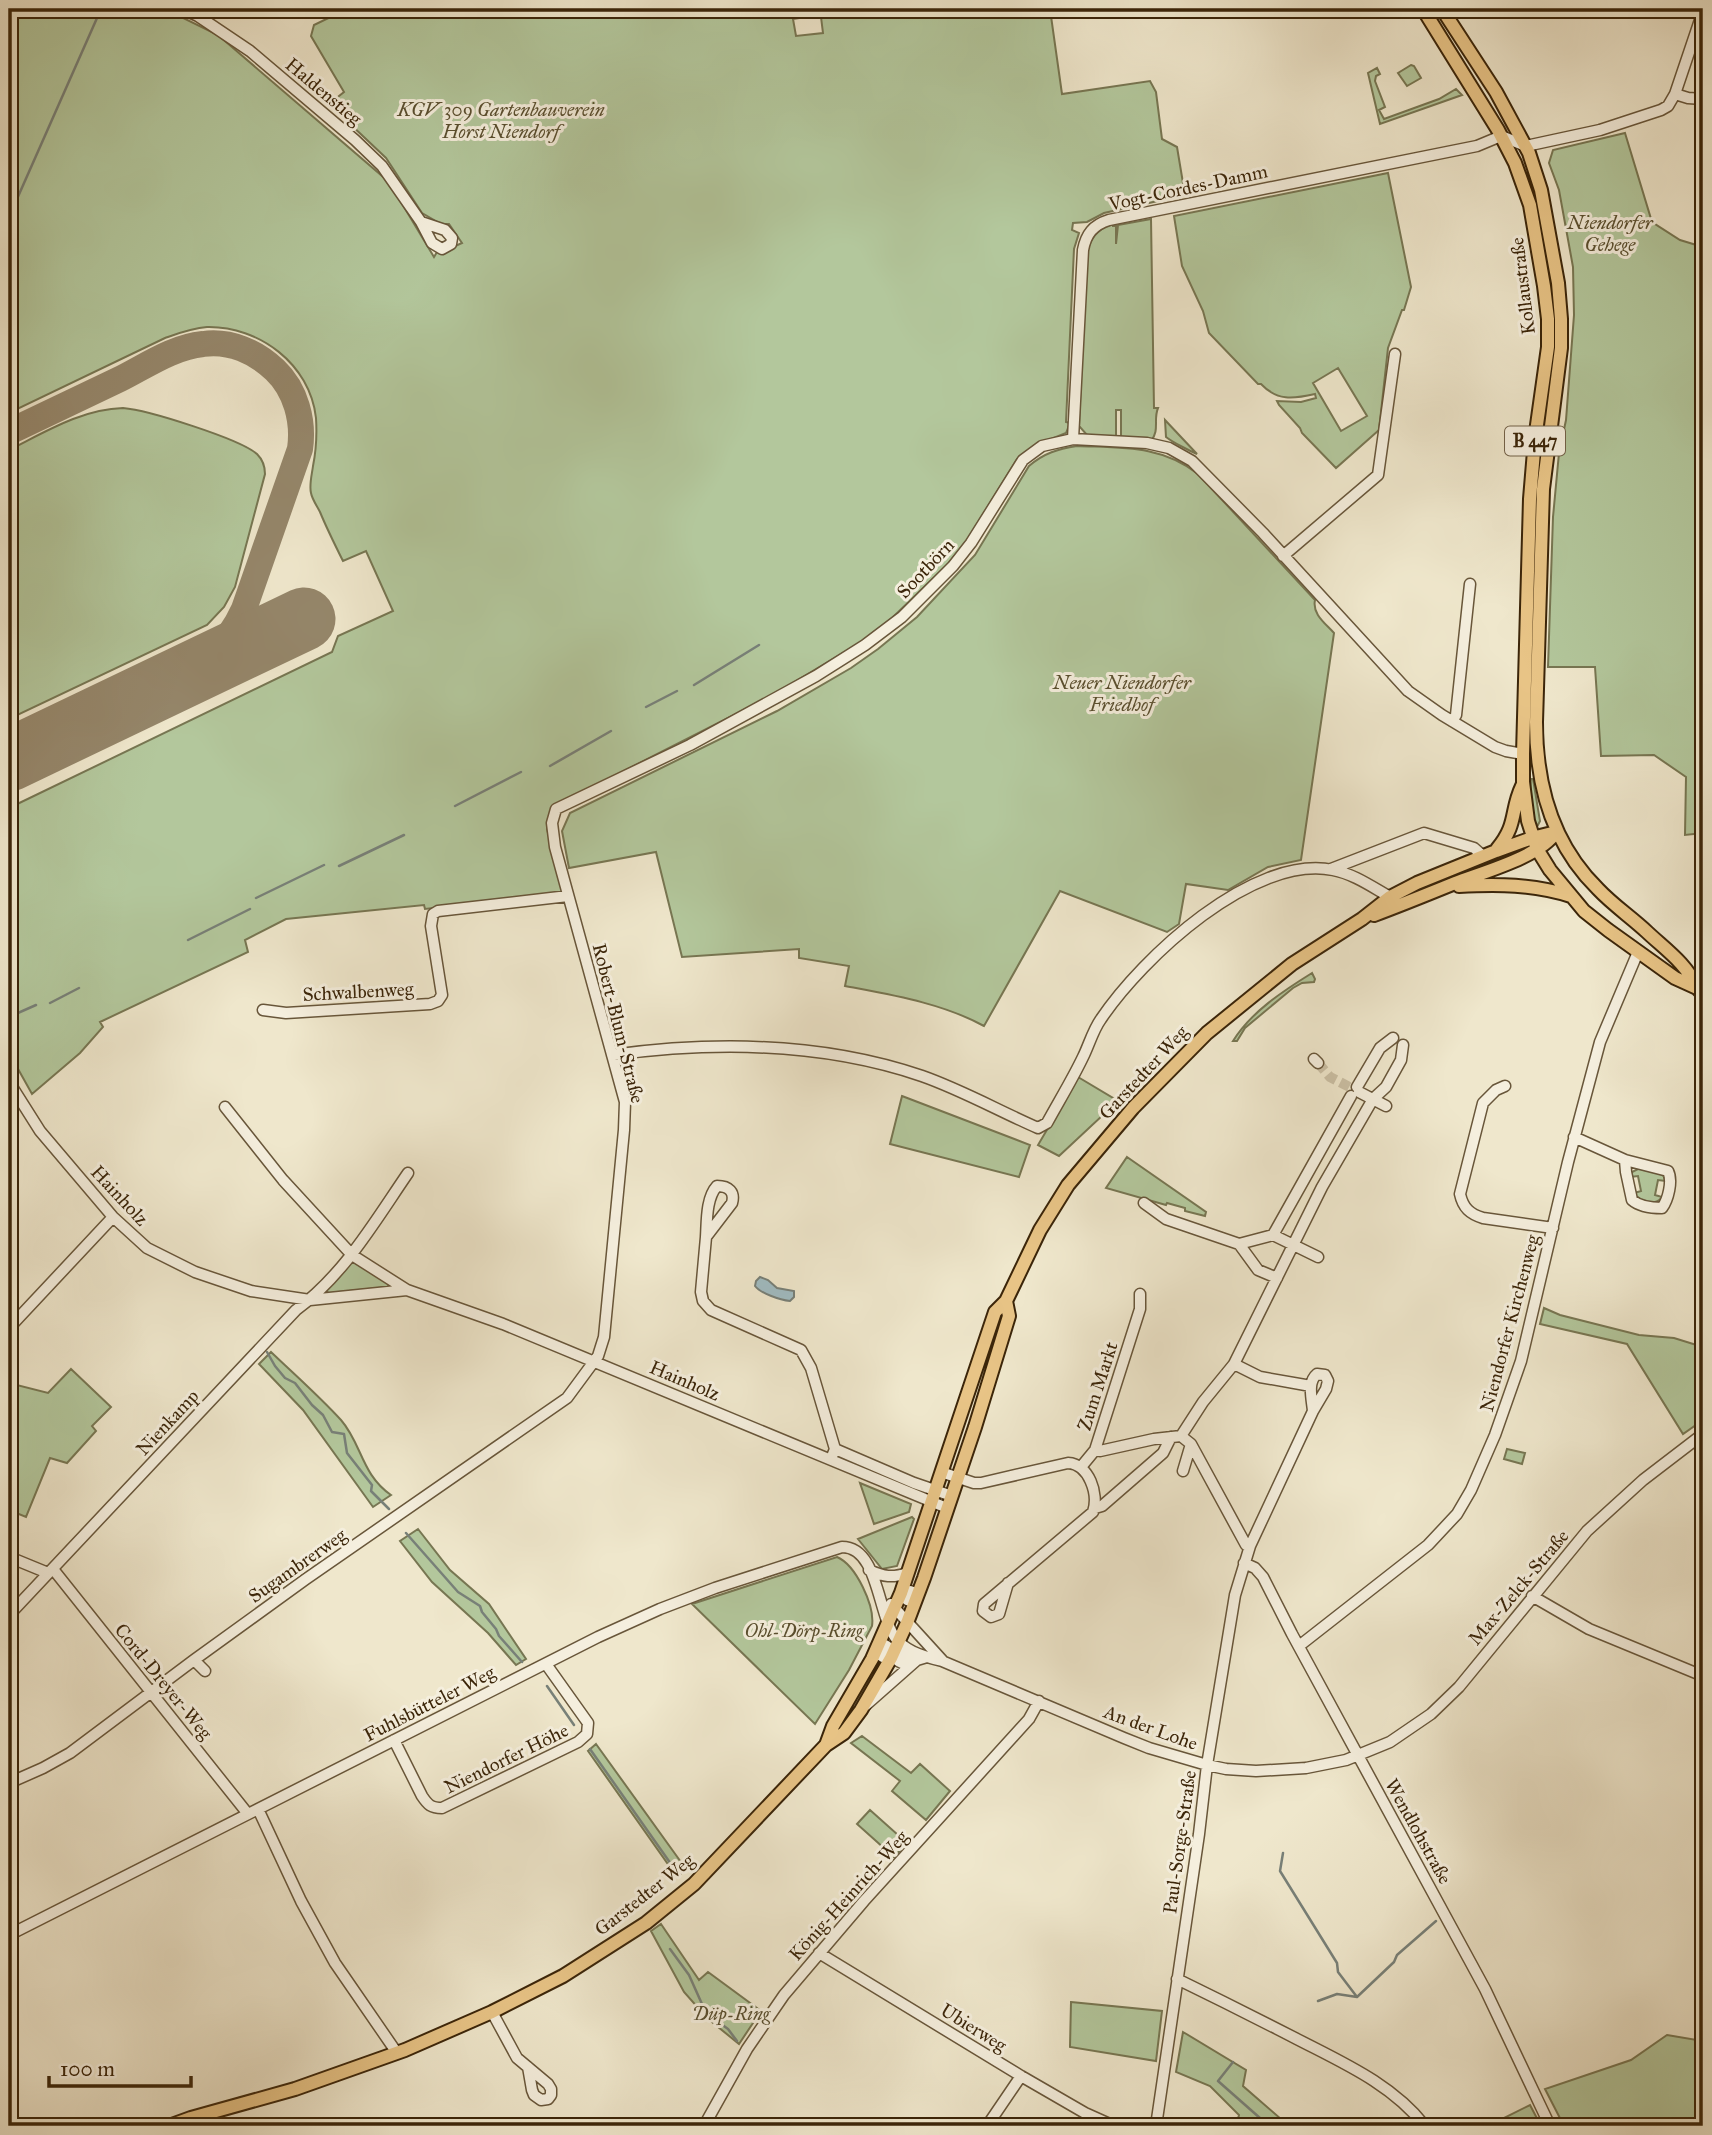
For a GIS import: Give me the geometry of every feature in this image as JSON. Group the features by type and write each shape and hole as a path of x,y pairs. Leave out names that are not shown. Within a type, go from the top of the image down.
{"main road":[{"name":"Kollaustraße","path":"1423,9 1501,136 1520,174 1530,205 1543,274 1548,319 1546,367 1535,439 1530,499 1522,754"},
{"name":"Kollaustraße","path":"1441,9 1490,83 1526,146 1538,178 1557,274 1562,333 1544,479 1537,754 1543,792 1556,832"},
{"name":"B 447","path":"1522,754 1528,821 1535,844 1550,870 1584,911 1675,978 1700,991"},
{"path":"1496,850 1513,824 1517,796 1523,782"},
{"name":"B 447","path":"1556,832 1590,881 1677,958 1700,991"},
{"name":"Garstedter Weg","path":"825,1745 872,1659 895,1609 995,1312 1006,1301 1040,1230 1068,1185 1133,1108 1207,1033 1306,954 1362,919 1390,897 1417,883 1496,850 1547,843 1556,832"},
{"name":"Garstedter Weg","path":"1362,919 1419,899 1535,844"},
{"path":"1448,886 1520,885 1554,890 1571,896"},
{"name":"Garstedter Weg","path":"169,2126 268,2098 397,2053 492,2012 563,1976 604,1951 650,1920 694,1884 825,1745 844,1733 861,1710 899,1642 950,1502 1009,1316 1006,1301"}],"street":[{"name":"Haldenstieg","path":"183,9 250,51 355,140 382,166 421,222"},
{"path":"1501,136 1526,146 1600,130 1668,106 1675,94 1703,11"},
{"path":"1675,94 1703,99"},
{"name":"Vogt-Cordes-Damm","path":"1073,439 1083,250 1088,234 1096,226 1109,220 1477,146 1501,136"},
{"path":"1283,556 1378,475 1395,354"},
{"name":"Sootbörn","path":"552,818 556,809 701,738 816,676 874,638 902,617 953,566 971,543 1023,460 1042,446 1073,439 1147,443 1180,453 1203,470 1408,691 1502,751 1522,754"},
{"path":"1452,721 1456,715 1470,584"},
{"name":"Robert-Blum-Straße","path":"552,818 555,846 625,1102 604,1337 594,1362"},
{"path":"1331,869 1424,833 1474,848 1483,856"},
{"path":"612,1055 701,1046 797,1050 837,1055 922,1076 1038,1128 1047,1123 1083,1058 1099,1021 1128,982 1190,924 1255,883 1296,869 1331,869 1354,876 1390,897"},
{"name":"Schwalbenweg","path":"263,1010 286,1013 430,1004 438,1001 442,995 431,926 433,914 438,911 568,896"},
{"name":"Niendorfer Kirchenweg","path":"1299,1646 1429,1545 1460,1510 1487,1455 1511,1391 1527,1336 1574,1137 1600,1042 1638,952"},
{"path":"1273,1235 1316,1158 1358,1093 1380,1048 1392,1038"},
{"path":"1095,1508 1102,1506 1163,1453 1234,1364 1317,1197 1326,1189 1333,1167 1401,1060 1403,1045"},
{"name":"Hainholz","path":"9,1082 40,1130 113,1217 147,1248 195,1272 251,1291 310,1300 407,1290"},
{"path":"1505,1086 1496,1090 1483,1103 1460,1194 1462,1201 1473,1215 1483,1218 1553,1228"},
{"path":"1358,1093 1386,1105"},
{"name":"Hainholz","path":"225,1107 283,1180 352,1255 407,1290 503,1324 831,1459 950,1502"},
{"path":"1574,1137 1625,1160 1668,1171 1671,1176 1666,1202 1662,1208 1652,1208 1632,1200 1625,1160"},
{"path":"1316,1158 1333,1167"},
{"name":"Nienkamp","path":"9,1615 296,1310 310,1300 352,1255 408,1173"},
{"path":"706,1237 732,1203 734,1197 731,1190 725,1186 717,1186 713,1191 708,1214 701,1292 703,1301 711,1310 724,1317 800,1350 811,1368 835,1449 831,1459"},
{"path":"1300,1188 1317,1197"},
{"path":"1144,1203 1166,1219 1240,1244 1273,1235 1318,1257"},
{"path":"9,1328 113,1217"},
{"path":"1240,1244 1258,1270 1277,1278"},
{"name":"Zum Markt","path":"1082,1467 1095,1450 1136,1324 1140,1310 1140,1294"},
{"name":"Sugambrerweg","path":"9,1783 70,1753 306,1579 567,1398 594,1362"},
{"path":"1234,1364 1260,1377 1311,1385 1314,1411"},
{"name":"Paul-Sorge-Straße","path":"1156,2126 1207,1765 1233,1605 1250,1546 1328,1379 1323,1374 1317,1374 1312,1377 1311,1385"},
{"name":"Max-Zelck-Straße","path":"1358,1756 1390,1742 1431,1714 1459,1687 1587,1531 1651,1474 1703,1434"},
{"path":"1095,1450 1176,1436 1191,1444 1246,1545 1250,1546"},
{"path":"1183,1471 1191,1444"},
{"name":"Hainholz","path":"835,1449 933,1497"},
{"path":"941,1472 981,1483 1068,1463 1082,1467 1089,1477 1095,1502 1091,1515 1009,1583"},
{"name":"Fuhlsbütteler Weg","path":"9,1935 598,1637 715,1588 846,1547 858,1550 862,1555 878,1589 888,1623"},
{"name":"Cord-Dreyer-Weg","path":"9,1557 51,1571 253,1812 335,1963 397,2053"},
{"name":"Wendlohstraße","path":"1244,1563 1255,1568 1264,1577 1485,1989 1550,2126"},
{"path":"869,1570 883,1577 894,1578 908,1573"},
{"name":"Fuhlsbütteler Weg","path":"878,1589 895,1609"},
{"path":"1532,1596 1589,1629 1703,1676"},
{"name":"An der Lohe","path":"895,1609 942,1661"},
{"path":"888,1623 899,1642"},
{"name":"An der Lohe","path":"899,1642 912,1652 942,1661 1149,1748 1207,1765 1237,1770 1281,1770 1306,1768 1358,1756"},
{"name":"Garstedter Weg","path":"861,1710 925,1655"},
{"path":"194,1660 205,1671"},
{"name":"Niendorfer Höhe","path":"394,1740 422,1797 434,1808 442,1808 578,1742 587,1734 588,1723 546,1664"},
{"name":"König-Heinrich-Weg","path":"704,2126 771,2012 819,1953 1004,1749 1029,1719 1039,1701"},
{"name":"Ubierweg","path":"819,1953 1021,2076 1085,2113 1114,2126"},
{"path":"1177,1979 1356,2069 1402,2100 1425,2126"},
{"path":"492,2012 517,2058 528,2067"},
{"path":"987,2126 1021,2076"}],"green space":[{"name":"KGV 309 Gartenbauverein Horst Niendorf","path":"9,9 165,9 218,35 389,182 434,257 437,252 462,243 449,224 441,224 422,213 386,158 329,104 344,92 311,36 314,25 347,9 810,9 800,14 800,18 793,19 796,36 823,33 820,9 1050,9 1062,94 1150,81 1156,92 1162,139 1177,147 1185,195 1104,213 1087,222 1073,223 1072,230 1079,233 1074,249 1066,422 1070,423 1066,433 1034,446 1017,459 966,542 947,565 892,618 861,642 771,696 555,806 547,829 563,893 425,909 424,905 286,919 245,940 248,952 100,1022 103,1027 80,1053 32,1094 13,1060 9,1061 9,808 332,652 338,636 393,611 366,551 343,561 312,498 310,490 316,448 316,418 312,399 293,365 263,341 226,328 196,328 165,338 9,413"},
{"path":"1411,65 1421,78 1407,86 1398,73"},
{"path":"1377,68 1380,74 1375,81 1385,107 1379,110 1384,119 1439,99 1456,89 1462,95 1380,124 1368,73"},
{"name":"Niendorfer Gehege","path":"1625,133 1652,222 1680,240 1703,247 1703,833 1685,835 1686,777 1654,755 1601,756 1595,667 1548,667 1553,517 1559,453 1566,420 1574,315 1573,267 1559,190 1549,163 1553,150"},
{"path":"1388,173 1411,287 1388,348 1379,430 1336,468 1302,433 1277,401 1301,402 1316,398 1315,394 1292,398 1267,390 1209,333 1203,311 1182,266 1174,216","holes":["1338,368 1367,416 1341,431 1313,383"]},
{"path":"1151,219 1154,408 1158,408 1155,433 1151,441 1121,437 1121,410 1116,410 1116,437 1087,435 1079,426 1086,256 1092,240 1107,226 1113,223 1113,226 1116,226 1116,244 1118,225"},
{"path":"123,408 214,433 247,448 261,459 265,474 235,587 224,607 207,625 9,719 9,450 78,417"},
{"path":"1165,420 1197,454 1166,437"},
{"name":"Neuer Niendorfer Friedhof","path":"1077,446 1125,448 1155,453 1198,474 1315,600 1317,614 1334,633 1301,860 1268,867 1228,890 1186,884 1179,924 1167,932 1060,891 984,1026 934,1006 845,986 849,966 799,958 799,949 682,957 656,852 569,868 562,831 570,813 777,711 878,649 917,617 975,555 1029,466 1052,452"},
{"path":"1531,779 1540,821 1538,825 1535,824 1530,792"},
{"path":"1312,973 1314,982 1302,983 1293,988 1245,1028 1237,1041 1233,1041 1258,1011"},
{"path":"1078,1077 1118,1101 1059,1156 1038,1145"},
{"path":"902,1096 1030,1145 1019,1177 890,1144"},
{"path":"1127,1157 1206,1212 1205,1216 1185,1211 1185,1208 1106,1188"},
{"path":"1640,1168 1662,1173 1666,1181 1658,1180 1655,1195 1662,1197 1659,1200 1647,1202 1634,1193 1641,1191 1638,1176 1630,1177 1632,1172"},
{"path":"352,1261 390,1284 387,1287 329,1293 324,1290"},
{"path":"1544,1308 1560,1315 1639,1335 1674,1338 1703,1347 1703,1420 1683,1434 1627,1344 1540,1324"},
{"path":"271,1352 341,1420 373,1478 391,1495 373,1507 303,1410 259,1364"},
{"path":"71,1369 111,1407 92,1426 96,1431 67,1463 50,1458 26,1517 9,1510 9,1383 48,1393"},
{"path":"1507,1449 1525,1453 1522,1464 1504,1459"},
{"path":"860,1483 911,1504 909,1512 874,1524"},
{"path":"912,1517 914,1519 897,1566 882,1569 858,1539"},
{"path":"418,1529 450,1570 489,1604 526,1659 516,1665 488,1633 432,1582 400,1541"},
{"name":"Ohl-Dörp-Ring","path":"837,1557 851,1568 863,1587 872,1626 849,1670 815,1724 692,1604"},
{"path":"862,1736 911,1773 920,1764 950,1791 926,1820 892,1791 900,1781 851,1743"},
{"path":"596,1744 686,1869 677,1877 588,1751"},
{"path":"870,1810 907,1843 894,1857 857,1824"},
{"name":"Düp-Ring","path":"661,1924 699,1980 708,1972 761,2011 739,2044 707,2018 684,1992 651,1931"},
{"path":"1071,2002 1162,2011 1156,2061 1070,2047"},
{"path":"1183,2032 1246,2070 1243,2086 1289,2126 1236,2126 1239,2115 1210,2086 1176,2072"},
{"path":"1667,2035 1703,2041 1703,2126 1564,2126 1545,2089 1631,2060"},
{"path":"1530,2105 1541,2126 1488,2126"}],"water":[{"path":"760,1277 777,1288 794,1291 794,1297 790,1301 761,1291 755,1286"}],"waterway":[{"path":"9,217 101,9"},
{"path":"694,685 759,645"},
{"path":"646,707 677,691"},
{"path":"550,766 611,731"},
{"path":"455,806 521,772"},
{"path":"339,866 404,835"},
{"path":"256,898 324,865"},
{"path":"188,940 250,909"},
{"path":"50,1003 79,988"},
{"path":"9,1017 36,1005"},
{"path":"267,1352 285,1378 295,1383 323,1415 332,1432 344,1434 347,1453 372,1485 371,1491 389,1509"},
{"path":"406,1533 458,1592 480,1606 499,1636 522,1662"},
{"path":"547,1686 574,1725"},
{"path":"590,1749 678,1874"},
{"path":"1283,1853 1280,1871 1337,1963 1338,1972 1357,1997"},
{"path":"1318,2001 1337,1994 1357,1997 1394,1962 1397,1955 1436,1921"},
{"path":"670,1949 689,1975 706,2013 728,2029 737,2041"},
{"path":"1233,2062 1218,2081 1269,2126"}],"taxiway":[{"path":"9,432 170,353 203,344 223,344 251,353 275,370 288,387 297,406 301,428 300,449 244,609 220,647 188,672 161,687"}],"runway":[{"path":"9,760 304,619"}],"tunnel":[{"path":"1318,1063 1330,1077 1359,1092"}]}
